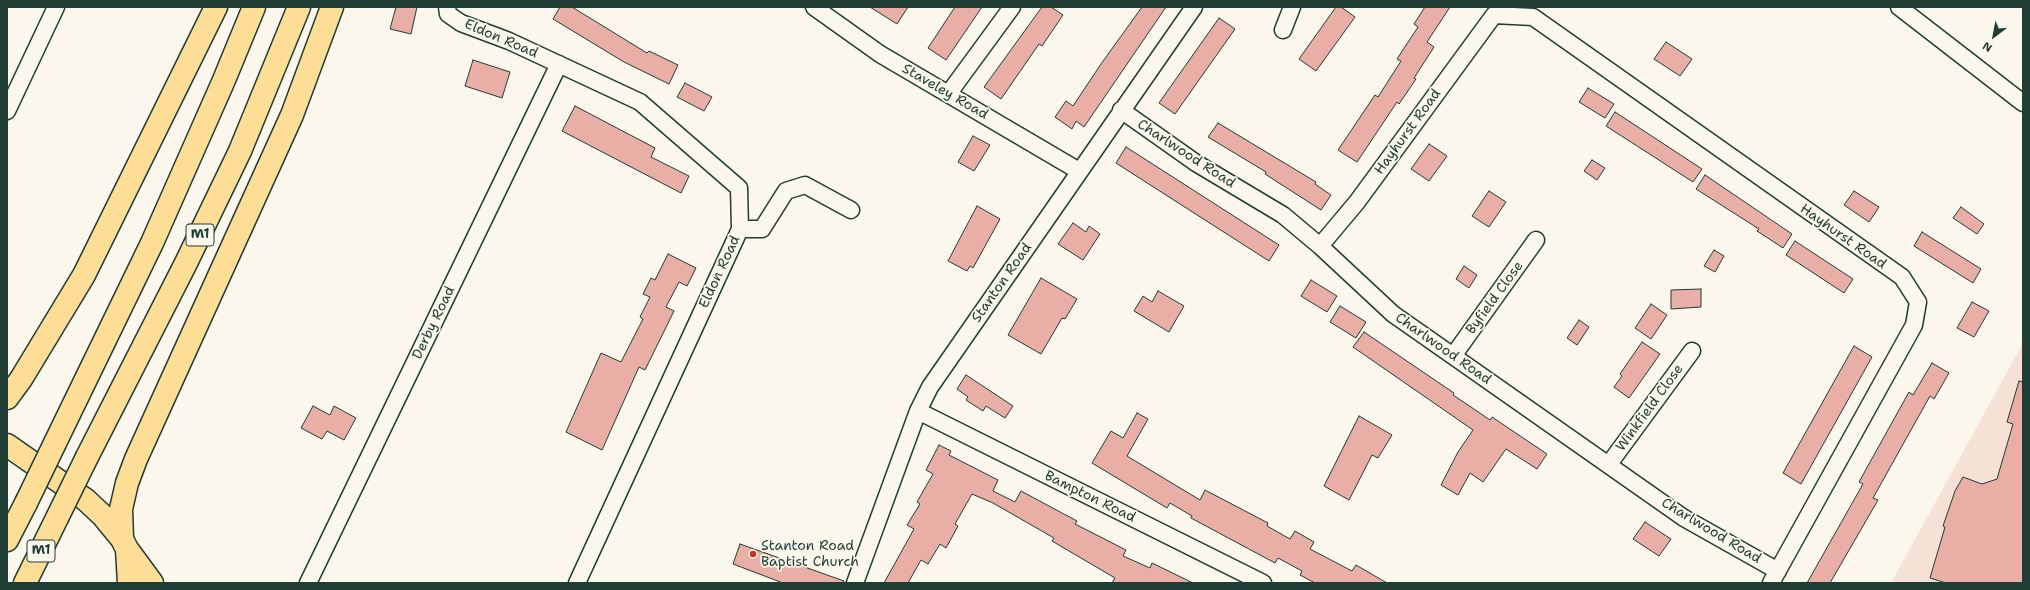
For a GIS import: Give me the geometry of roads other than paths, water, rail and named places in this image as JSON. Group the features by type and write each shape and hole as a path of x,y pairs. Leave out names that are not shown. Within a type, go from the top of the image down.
{"main road":[{"path":"7,398 21,379 84,275 216,7"},
{"name":"M1","path":"7,540 152,243 224,80 254,7"},
{"name":"M1","path":"25,583 87,457 186,263 240,151 299,7"},
{"path":"129,583 121,509 136,458 292,115 332,7"},
{"path":"7,445 86,500 103,516 125,544 152,583"}],"street":[{"path":"7,111 56,7"},
{"name":"Eldon Road","path":"447,7 448,14 461,23 509,41 640,102 739,188 740,229 578,583"},
{"name":"Staveley Road","path":"814,7 880,54 949,93 1079,171"},
{"path":"949,93 1012,7"},
{"name":"Stanton Road","path":"855,583 918,411 930,387 1194,7"},
{"path":"1283,30 1292,7"},
{"path":"1899,7 2023,103"},
{"name":"Hayhurst Road","path":"1320,246 1357,202 1494,11 1533,17 1902,277 1918,302 1914,326 1775,577"},
{"name":"Derby Road","path":"308,583 559,64"},
{"name":"Charlwood Road","path":"1121,110 1196,163 1283,216 1320,246 1393,314 1684,518 1775,577"},
{"path":"740,229 762,229 786,191 805,186 851,210"},
{"name":"Byfield Close","path":"1453,356 1536,240"},
{"name":"Winkfield Close","path":"1609,464 1692,351"},
{"name":"Bampton Road","path":"918,411 1263,583"}],"place":[{"name":"Stanton Road Baptist Church","path":"753,554"}]}
